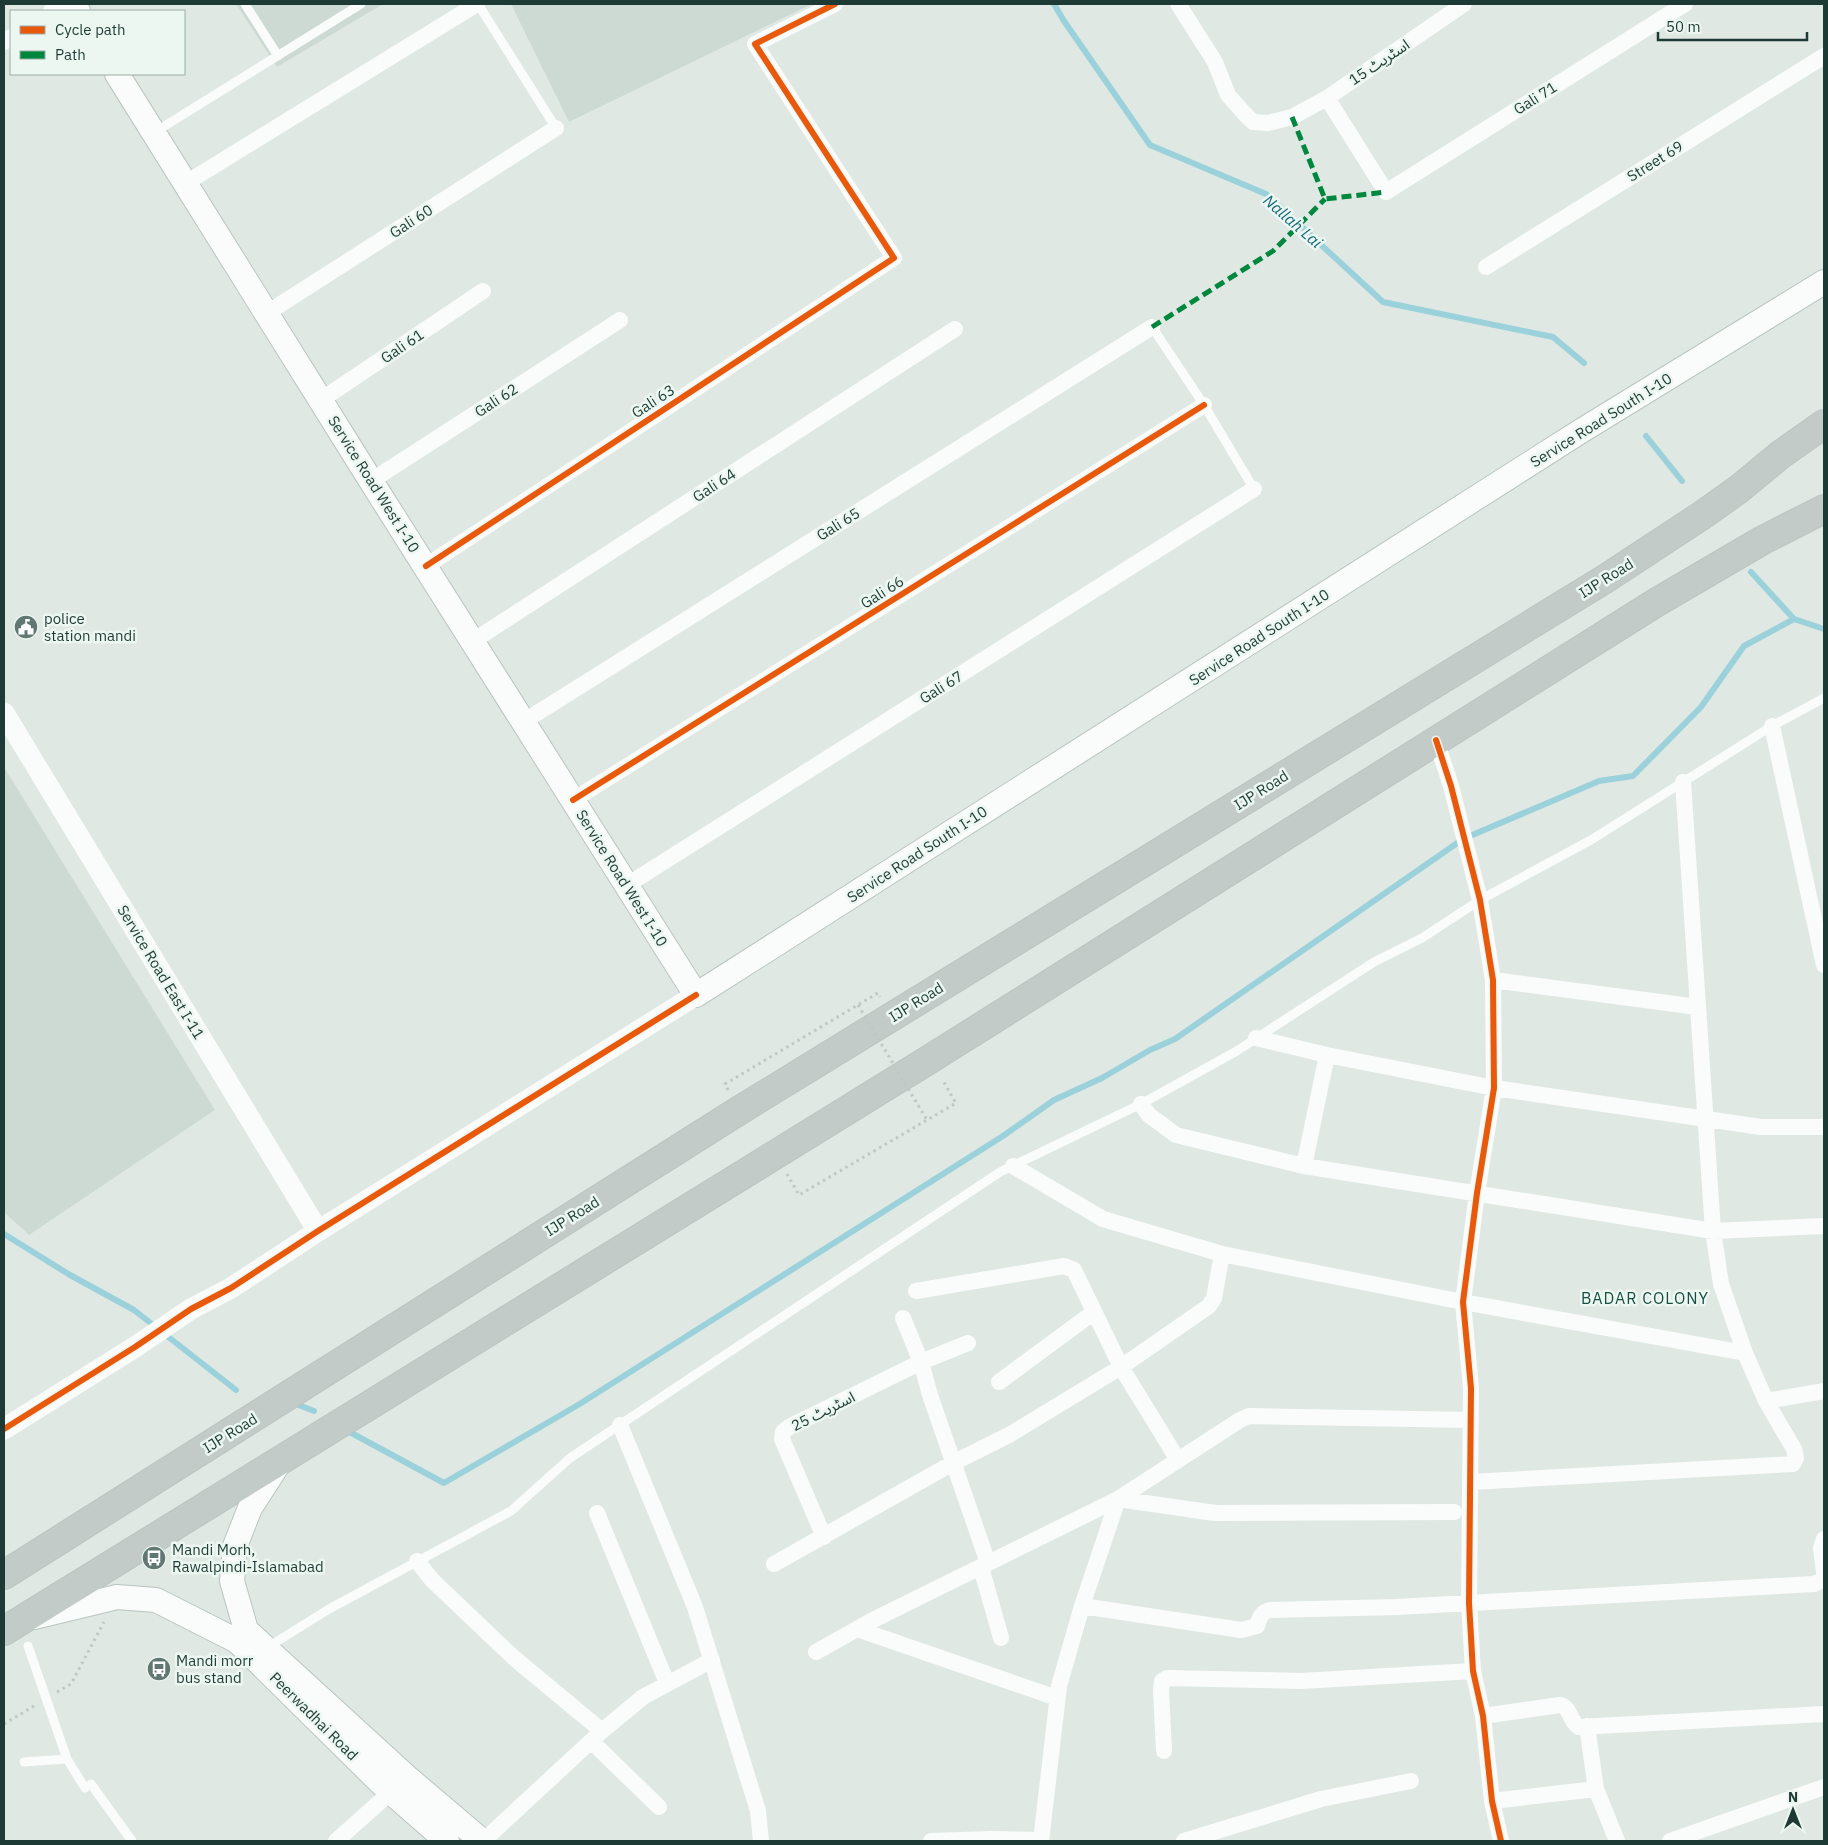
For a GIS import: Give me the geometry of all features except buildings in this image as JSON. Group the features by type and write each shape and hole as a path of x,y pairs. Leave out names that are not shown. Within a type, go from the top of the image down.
{"highway":[{"name":"IJP Road","path":"4,1575 740,1110 1605,579 1702,516 1780,455 1824,424"},
{"path":"1780,455 1824,446"},
{"path":"14,1625 930,1059 1657,602 1763,540 1824,509"}],"main road":[{"name":"Service Road West I-10","path":"118,75 696,996"},
{"name":"Service Road South I-10","path":"696,996 1581,431 1824,282"},
{"path":"282,1459 250,1508 235,1546 232,1581 246,1630 409,1779 482,1841"},
{"name":"Peerwadhai Road","path":"14,1625 117,1597 156,1600 237,1641 391,1792 447,1841"}],"street":[{"path":"186,183 478,4"},
{"name":"Gali 63","path":"426,566 894,258 755,44 835,4"},
{"name":"اسٹریٹ 15","path":"1178,4 1215,62 1228,95 1253,122 1268,123 1292,117 1328,98 1464,4"},
{"name":"Gali 71","path":"1328,98 1386,192 1685,4"},
{"name":"Street 69","path":"1486,267 1824,56"},
{"name":"Gali 60","path":"266,313 556,128"},
{"name":"Gali 61","path":"321,400 483,291"},
{"name":"Gali 62","path":"371,480 620,320"},
{"name":"Gali 65","path":"523,722 1152,327"},
{"name":"Gali 64","path":"473,641 955,329"},
{"name":"Gali 66","path":"573,800 1204,405"},
{"name":"Gali 67","path":"627,885 1254,490"},
{"name":"Service Road East I-11","path":"4,713 318,1231"},
{"path":"1772,726 1824,965"},
{"path":"1436,740 1451,786 1480,900 1493,980 1494,1088 1477,1193 1463,1302 1471,1388 1469,1603 1473,1670 1483,1716 1492,1800 1501,1841"},
{"path":"1471,1482 1793,1464 1796,1458 1794,1449 1766,1401 1721,1284 1713,1231 1683,782"},
{"path":"1493,980 1698,1007"},
{"path":"4,1429 191,1309 231,1288 318,1231 696,996"},
{"path":"1256,1038 1327,1055 1494,1088 1761,1127 1824,1127"},
{"path":"1304,1166 1327,1055"},
{"path":"1141,1104 1149,1115 1176,1135 1304,1166 1713,1231 1824,1226"},
{"path":"1013,1166 1102,1219 1222,1254 1463,1302 1746,1353"},
{"path":"774,1564 953,1464 1009,1435 1121,1367 1209,1306 1214,1298 1222,1254"},
{"path":"916,1290 1064,1266 1074,1270 1121,1367 1178,1460"},
{"path":"999,1382 1094,1312"},
{"path":"903,1318 921,1362 985,1565 1001,1638"},
{"name":"اسٹریٹ 25","path":"824,1537 782,1439 783,1432 789,1427 921,1362 968,1343"},
{"path":"1766,1401 1824,1390"},
{"path":"816,1652 857,1628 1118,1498 1249,1416 1471,1420"},
{"path":"620,1425 695,1607 758,1811 761,1841"},
{"path":"1118,1498 1215,1513 1454,1512"},
{"path":"930,1841 992,1838 1041,1841 1058,1686 1118,1498"},
{"path":"597,1513 667,1683"},
{"path":"1082,1606 1241,1630 1257,1626 1260,1615 1264,1611 1270,1610 1397,1607 1814,1584 1822,1580 1824,1573 1821,1548 1824,1539"},
{"path":"417,1561 432,1580 596,1736 659,1808"},
{"path":"857,1628 1058,1698"},
{"path":"482,1841 596,1736 643,1697 712,1660"},
{"path":"1164,1751 1161,1690 1162,1681 1167,1678 1301,1681 1473,1670"},
{"path":"1483,1716 1560,1705 1568,1709 1576,1726 1587,1726 1824,1714"},
{"path":"1587,1726 1596,1789 1617,1841"},
{"path":"1184,1841 1320,1798 1411,1781"},
{"path":"1670,1841 1824,1787"},
{"path":"1492,1800 1596,1789"},
{"path":"336,1841 391,1792"}],"lane":[{"path":"245,4 278,56"},
{"path":"154,133 361,4"},
{"path":"478,4 556,128"},
{"path":"1152,327 1204,405 1254,490"},
{"path":"265,1648 329,1609 511,1511 570,1458 1000,1172 1141,1104 1235,1052 1374,962 1422,938 1480,900 1591,840 1772,726 1824,698"},
{"path":"28,1646 67,1760 132,1841"},
{"path":"24,1762 67,1760"}],"path":[{"path":"725,1084 878,993"},
{"path":"858,1005 927,1120"},
{"path":"799,1195 956,1103"},
{"path":"71,1684 117,1597"}],"shaded area":[{"path":"236,4 383,4 277,67"},
{"path":"511,4 812,4 569,122"},
{"path":"4,767 215,1110 29,1235 4,1212"}],"waterway":[{"name":"Nallah Lai","path":"1054,4 1150,145 1266,194 1383,302 1553,337 1584,363"},
{"name":"Nallah Lai","path":"1646,436 1682,481"},
{"name":"Nallah Lai","path":"1751,572 1794,619 1824,629"},
{"path":"344,1429 444,1483 578,1405 1003,1136 1054,1100 1102,1078 1150,1050 1175,1039 1463,839 1599,781 1633,776 1701,707 1744,646 1794,619"},
{"path":"4,1234 70,1275 134,1310 236,1390"},
{"path":"296,1404 314,1411"}],"marked path":[{"path":"1292,117 1325,199 1386,192"},
{"path":"1152,327 1273,251 1325,199"}],"cycle path":[{"path":"426,566 894,258 755,44 835,4"},
{"path":"573,800 1204,405"},
{"path":"1436,740 1451,786 1480,900 1493,980 1494,1088 1477,1193 1463,1302 1471,1388 1469,1603 1473,1671 1483,1716 1492,1801 1501,1841"},
{"path":"4,1429 135,1347 191,1309 231,1288 318,1231 696,995"}],"place":[{"name":"police station mandi","path":"26,627"},
{"name":"Mandi Morh, Rawalpindi-Islamabad","path":"154,1558"},
{"name":"Mandi morr bus stand","path":"159,1669"}],"district":[{"name":"BADAR COLONY","path":"1645,1298"}]}
